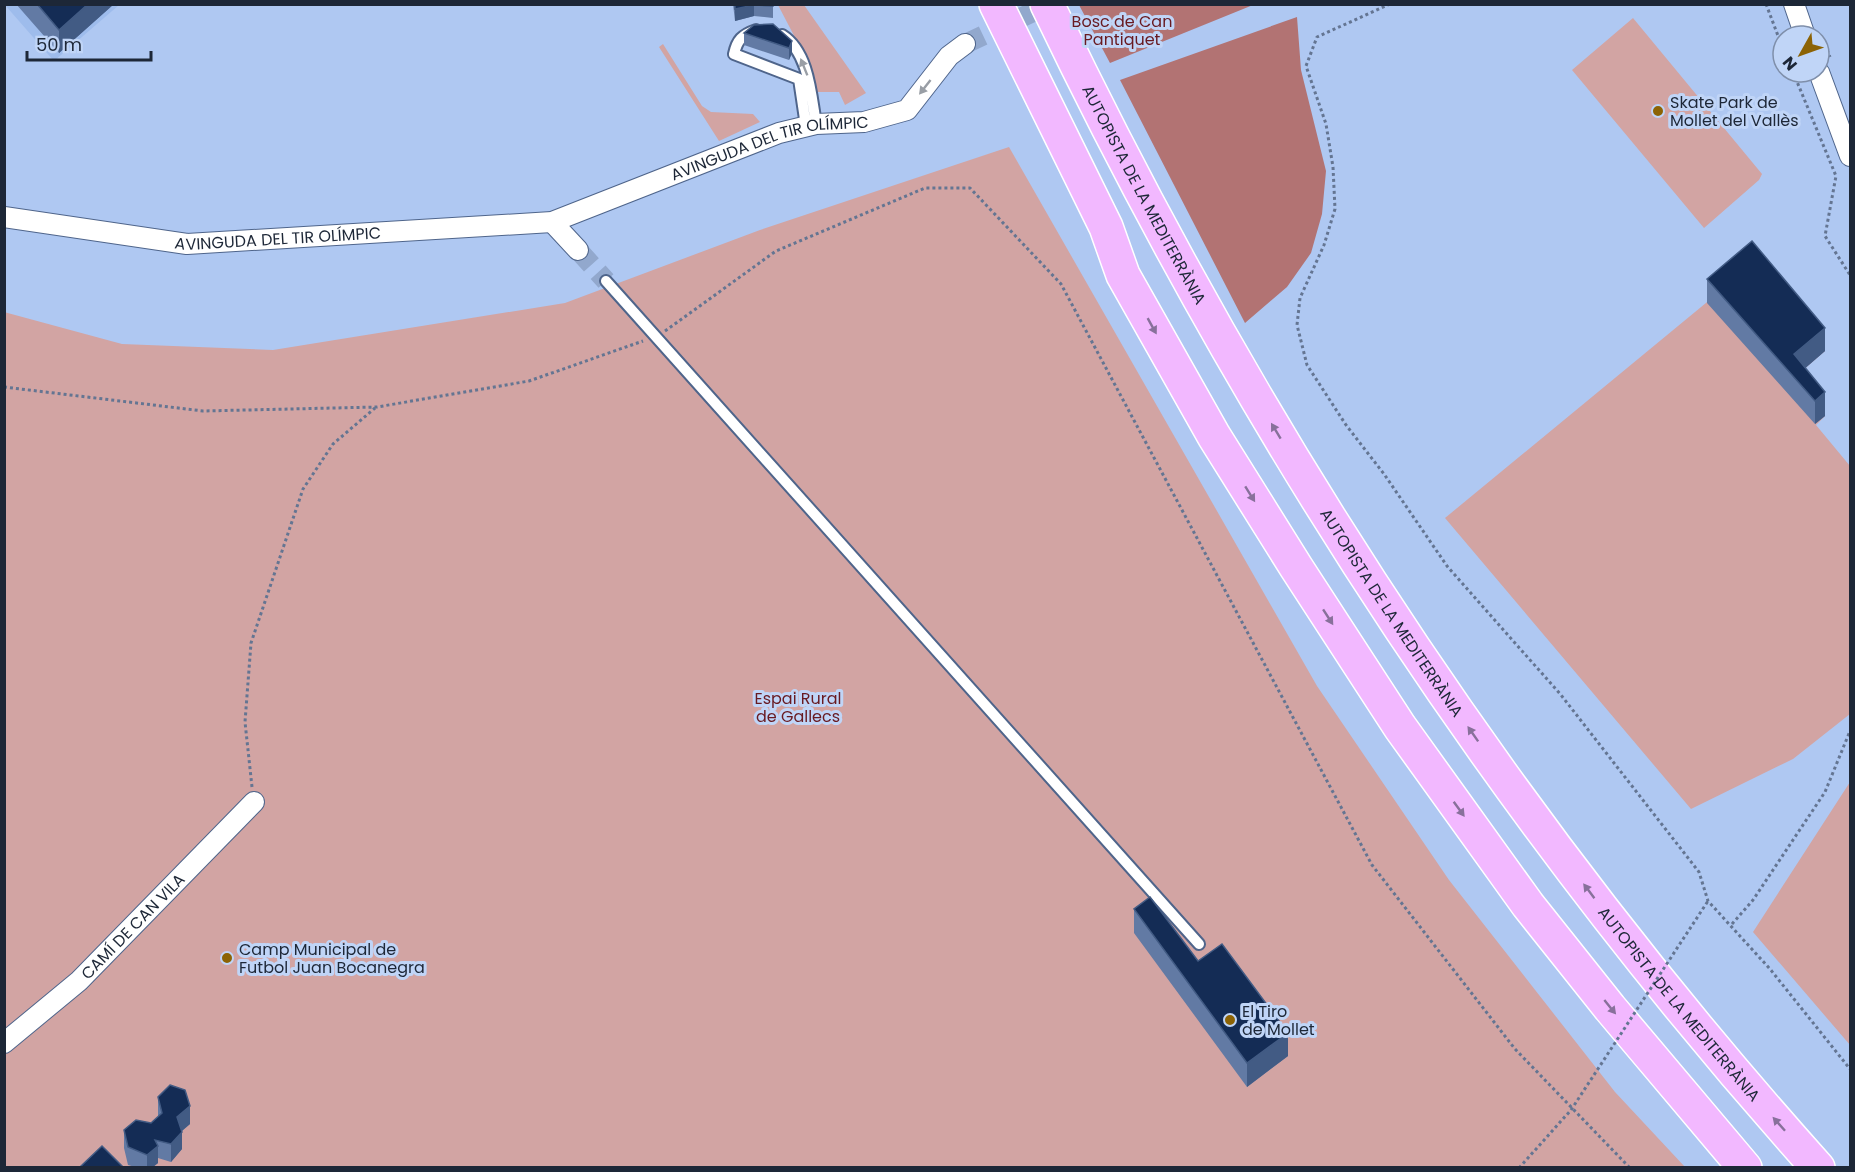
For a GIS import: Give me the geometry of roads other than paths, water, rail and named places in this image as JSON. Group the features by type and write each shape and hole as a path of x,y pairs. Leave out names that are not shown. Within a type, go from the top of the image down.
{"highway":[{"path":"971,4 1021,74"},
{"path":"996,4 1021,74 1056,144 1106,226 1123,275 1214,436 1400,727 1535,913 1655,1062 1745,1167"},
{"name":"AUTOPISTA DE LA MEDITERRÀNIA","path":"1048,6 1105,124 1262,408 1408,642 1520,800 1663,988 1818,1167"}],"street":[{"path":"1794,4 1806,24"},
{"name":"AVINGUDA DEL TIR OLÍMPIC","path":"4,217 187,244 552,222 779,133 811,125 864,122 908,110 949,56 964,44"},
{"path":"1830,84 1851,156"},
{"path":"552,222 578,250"},
{"name":"CAMÍ DE CAN VILA","path":"4,1043 79,981 254,802"}],"lane":[{"path":"762,28 777,32 790,40 808,77 811,125 799,79 734,54 736,42 746,33 762,28"},
{"path":"606,281 1199,944"}],"tunnel":[{"path":"965,44 1050,4"},
{"path":"578,250 606,281"}],"place":[{"name":"Skate Park de Mollet del Vallès","path":"1658,111"},
{"name":"Camp Municipal de Futbol Juan Bocanegra","path":"227,958"},
{"name":"El Tiro de Mollet","path":"1230,1020"}],"park label":[{"name":"Bosc de Can Pantiquet","path":"1122,30"},
{"name":"Espai Rural de Gallecs","path":"798,707"}]}
